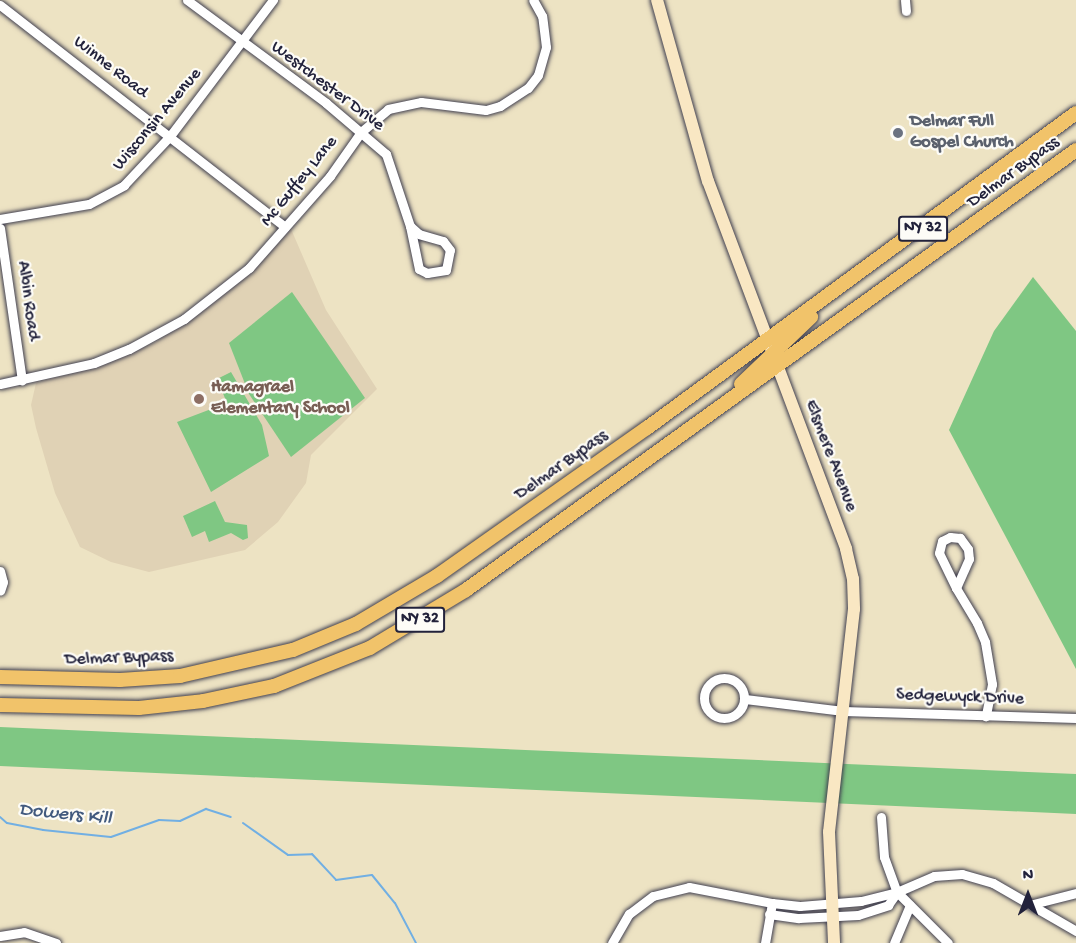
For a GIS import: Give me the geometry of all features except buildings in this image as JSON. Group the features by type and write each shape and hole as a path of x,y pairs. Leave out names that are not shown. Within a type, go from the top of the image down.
{"main road":[{"name":"Elsmere Avenue","path":"657,0 708,181 846,549 853,579 854,609 829,832 830,910 834,943"},
{"name":"Delmar Bypass","path":"0,676 120,680 180,676 293,650 356,624 437,576 889,252 1076,113"},
{"name":"Delmar Bypass","path":"0,705 157,706 237,694 299,677 370,648 419,621 777,368 1076,150"},
{"path":"645,461 748,379 802,324 889,252"}],"street":[{"name":"Westchester Drive","path":"187,0 362,132 386,154 393,167 410,226 419,269 427,273 446,270 450,250 443,241 419,234 410,226"},
{"name":"Wisconsin Avenue","path":"0,219 66,209 106,197 140,171 170,136 273,0"},
{"name":"Mc Guffey Lane","path":"0,384 94,363 168,330 222,292 285,227 330,176 362,132 398,104 421,102 486,110 528,88 538,75 546,47 542,16 533,0"},
{"path":"905,0 906,11"},
{"name":"Winne Road","path":"0,5 285,227"},
{"name":"Albin Road","path":"0,228 22,380"},
{"path":"956,588 969,559 968,549 960,538 950,537 942,542 939,553 956,588 977,623 990,663 986,716"},
{"path":"0,571 3,582 0,591"},
{"path":"724,678 736,682 745,699 740,711 728,718 714,716 704,699 707,687 724,678"},
{"name":"Sedgewyck Drive","path":"745,699 843,711 1076,717"},
{"path":"881,817 884,857 897,892 948,943"},
{"path":"769,914 830,910 897,892 933,876 962,874 993,883 1033,904 1076,931"},
{"path":"612,943 629,915 653,896 689,887 772,903 830,910"},
{"path":"1033,904 1076,892"},
{"path":"765,943 772,903"},
{"path":"894,943 910,905"},
{"path":"0,936 24,932 56,943"}],"shaded area":[{"name":"Hamagrael Elementary School","path":"291,229 326,310 377,389 311,455 306,483 278,522 245,550 149,572 111,562 80,547 55,493 36,428 31,405 36,383 105,364 156,342 242,279"}],"green space":[{"path":"1033,277 1076,331 1076,669 949,430 994,331"},
{"path":"292,292 365,398 291,457 249,394 229,343"},
{"path":"231,372 262,425 269,456 211,492 177,422 227,403 217,379"},
{"path":"215,501 225,522 247,525 248,538 243,540 231,533 209,542 205,531 192,537 183,516"},
{"path":"0,727 1076,774 1076,814 0,766"}],"waterway":[{"name":"Dowers Kill","path":"0,817 7,823 43,830 111,837 159,820 180,821 206,809 231,817"},
{"name":"Dowers Kill","path":"243,823 288,855 312,854 336,880 372,875 395,903 416,943"}],"place":[{"name":"Delmar Full Gospel Church","path":"898,133"},
{"name":"Hamagrael Elementary School","path":"199,399"}]}
